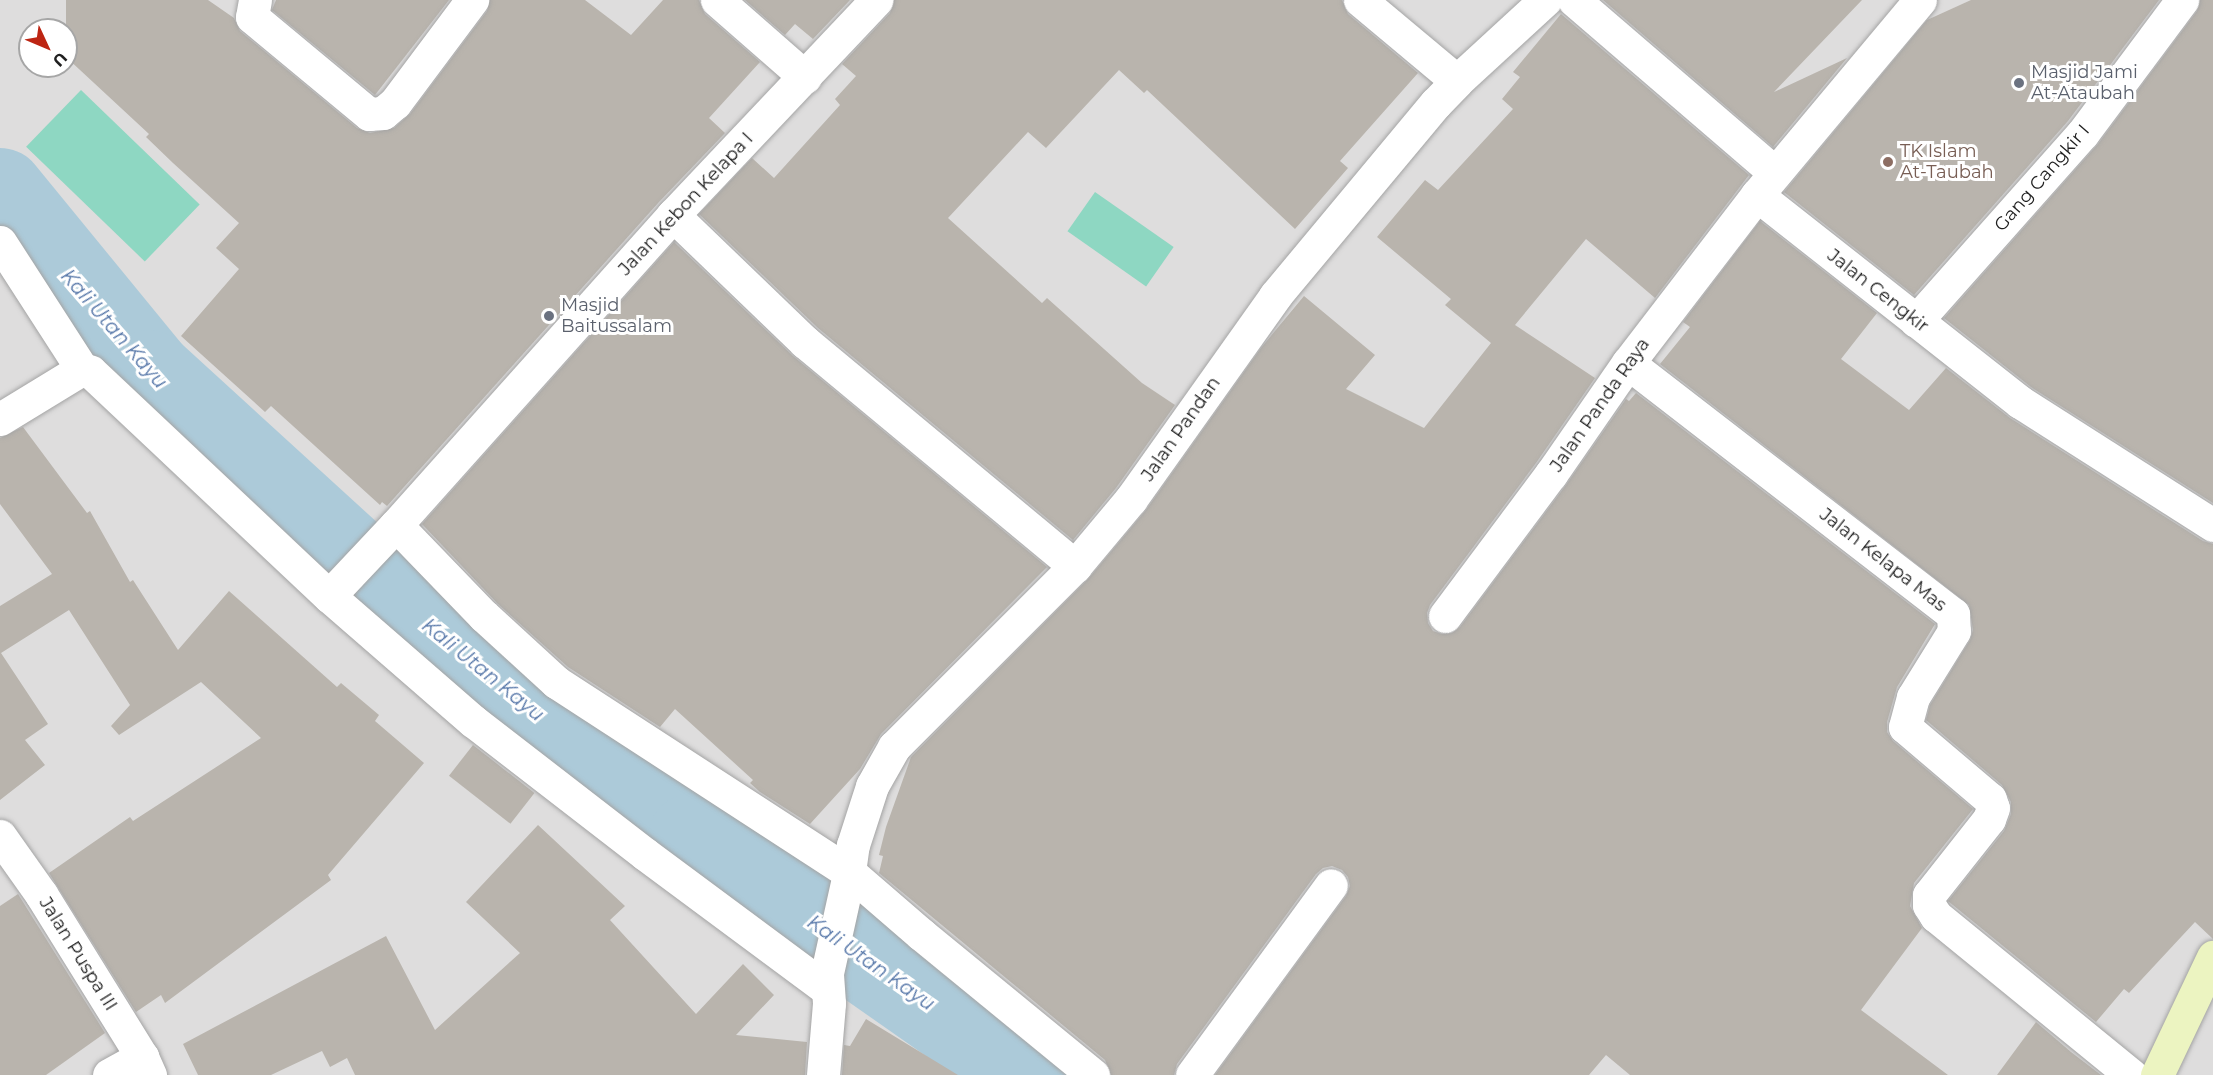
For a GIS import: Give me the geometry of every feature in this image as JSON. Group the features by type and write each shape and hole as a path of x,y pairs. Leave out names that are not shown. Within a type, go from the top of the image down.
{"street":[{"path":"255,0 252,17 369,114 383,113 395,103 472,0"},
{"path":"717,0 804,77"},
{"name":"Jalan Kebon Kelapa I","path":"339,585 673,214 876,0"},
{"path":"1360,0 1457,81"},
{"name":"Jalan Pandan","path":"823,1075 827,981 853,845 872,786 894,747 1075,566 1131,499 1275,296 1457,81 1545,0"},
{"name":"Jalan Cengkir","path":"1574,0 1766,184 1916,321 2020,402 2213,525"},
{"path":"1766,184 1920,0"},
{"name":"Gang Cangkir I","path":"1916,321 2083,133 2182,0"},
{"name":"Jalan Panda Raya","path":"1445,616 1551,474 1628,363 1766,184"},
{"path":"673,214 805,342 1075,566"},
{"path":"0,242 82,369 91,372 339,585 473,721 636,847 827,981"},
{"name":"Jalan Kelapa Mas","path":"1628,363 1953,614 1954,631 1913,697 1905,727 1990,800 1993,808 1989,819 1929,895 1929,904 1936,916 2131,1075"},
{"path":"0,419 82,369"},
{"path":"390,531 556,682 848,875 1093,1075"},
{"name":"Jalan Puspa III","path":"0,836 41,894 146,1066"},
{"path":"1192,1075 1331,885"},
{"path":"2157,1075 2213,957"},
{"path":"109,1075 146,1066"}],"shaded area":[{"path":"0,0 2213,0 2213,1075 0,1075"}],"green space":[{"path":"81,90 200,205 145,261 26,147"},
{"path":"1095,192 1174,247 1146,286 1067,231"}],"building":[{"path":"66,0 208,0 234,18 240,31 357,128 370,133 394,128 410,114 487,11 490,0 585,0 631,35 663,0 699,0 705,14 760,62 709,118 725,133 659,202 387,506 382,502 380,505 271,406 265,412 181,336 239,269 216,248 239,223 173,163 146,137 149,134 78,68 78,18 66,18"},
{"path":"276,0 449,0 375,95 272,10"},
{"path":"745,0 850,0 813,39 795,24 785,35"},
{"path":"894,0 1342,0 1348,14 1418,73 1340,161 1348,168 1295,229 1147,90 1144,93 1119,70 1046,148 1028,132 948,218 1042,303 1047,298 1142,383 1175,405 1116,488 1073,540 818,328 699,214 752,158 774,178 840,105 835,99 856,76 842,64 890,13"},
{"path":"1603,0 1862,0 1774,92 1847,58 1773,147"},
{"path":"1971,0 2159,0 2068,121 1914,295 1784,192 1927,20"},
{"path":"2200,0 2213,0 2213,503 2031,387 1944,318 2098,144 2197,11"},
{"path":"1561,14 1749,175 1655,298 1586,239 1515,325 1595,378 1536,463 1430,605 1427,613 1428,623 1433,631 1442,634 1452,633 1460,627 1566,485 1626,399 1629,401 1636,393 1935,624 1897,687 1887,722 1887,732 1893,741 1973,809 1914,883 1910,906 1922,928 1861,1010 1948,1075 1630,1075 1606,1055 1589,1075 1215,1075 1346,896 1350,886 1348,877 1342,870 1332,866 1323,868 1316,874 1177,1064 1174,1075 1111,1075 1105,1060 879,873 883,856 879,855 886,827 911,757 1089,578 1146,510 1261,348 1304,296 1375,355 1346,389 1424,428 1491,343 1445,305 1451,299 1377,237 1425,180 1438,190 1513,109 1502,99 1520,77 1513,72"},
{"path":"1760,221 1877,313 1841,359 1909,410 1946,368 2010,418 2203,541 2213,544 2213,939 2195,922 2129,993 2124,989 2096,1022 1948,901 2004,831 2011,814 2011,802 2002,785 1926,720 1930,705 1970,640 1973,630 1969,605 1660,364 1690,327 1683,322"},
{"path":"674,242 793,356 1047,567 881,734 860,769 810,824 760,792 750,783 753,780 675,709 660,727 568,667 497,603 422,524"},
{"path":"23,427 87,513 90,511 130,582 133,580 178,650 229,591 337,687 341,683 379,715 375,721 424,763 328,875 331,880 165,1003 161,995 136,1012 49,873 130,817 133,821 261,738 201,682 119,735 111,726 130,705 69,610 1,653 48,724 25,740 45,765 0,800 0,606 52,574 0,504 0,438"},
{"path":"473,745 534,793 510,824 449,776"},
{"path":"538,825 625,906 610,920 696,1014 743,964 774,995 736,1035 807,1042 805,1075 355,1075 347,1058 330,1067 322,1051 271,1075 198,1075 183,1044 386,936 435,1030 520,953 466,902"},
{"path":"18,894 105,1033 46,1075 0,1075 0,906"},
{"path":"866,1019 958,1075 842,1075 844,1045 850,1046"},
{"path":"2036,1022 2071,1052 2101,1075 1997,1075"}],"waterway":[{"name":"Kali Utan Kayu","path":"0,193 149,375 390,595 693,838 1031,1075"}],"place":[{"name":"Masjid Jami At-Ataubah","path":"2019,83"},
{"name":"TK Islam At-Taubah","path":"1888,162"},
{"name":"Masjid Baitussalam","path":"549,316"}]}
